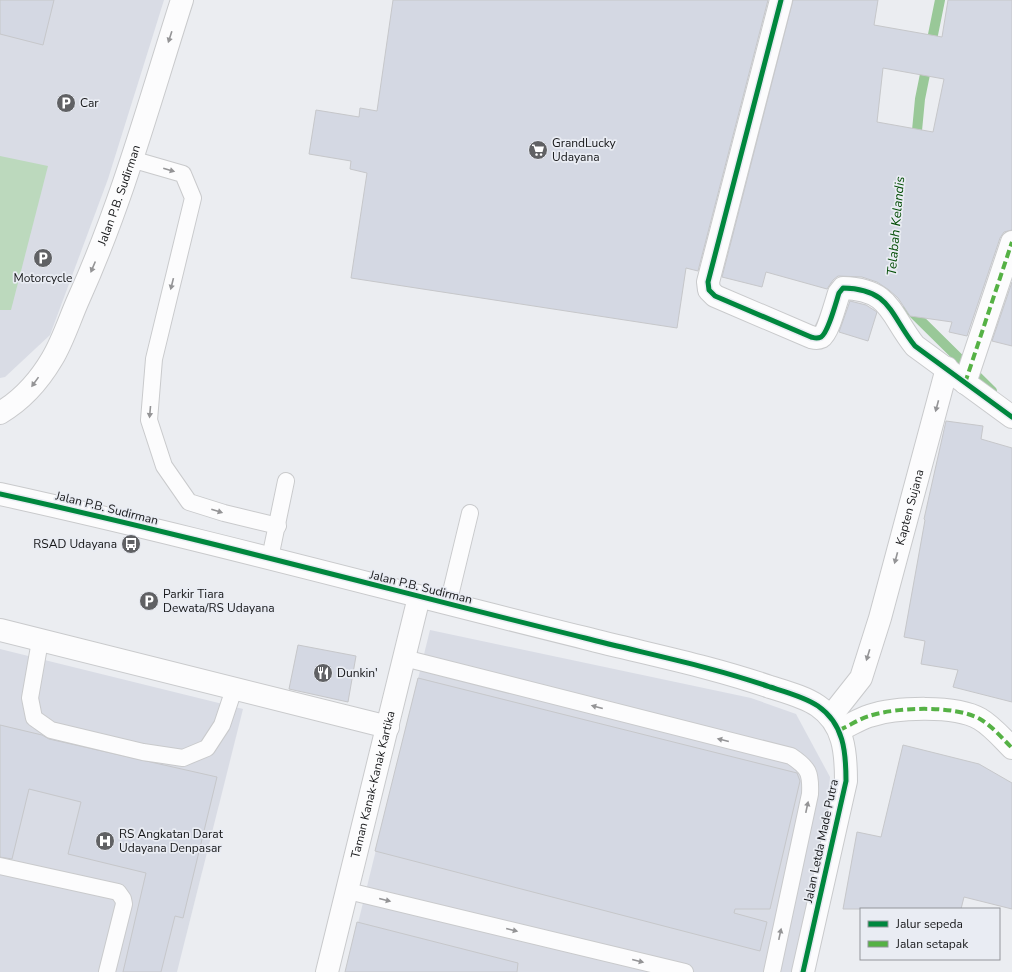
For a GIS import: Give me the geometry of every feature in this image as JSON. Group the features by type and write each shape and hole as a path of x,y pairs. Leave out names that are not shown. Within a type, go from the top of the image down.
{"street":[{"name":"Jalan P.B. Sudirman","path":"0,413 12,406 29,390 52,359 95,264 131,159 182,0"},
{"path":"781,0 708,282 709,290 715,296 811,337 818,338 822,337 826,330 839,293 843,288 869,293 892,309 906,334 915,346 947,368 969,373 1012,417"},
{"path":"969,373 1012,242"},
{"name":"Kapten Sujana","path":"835,723 861,678 880,618 947,368"},
{"name":"Jalan P.B. Sudirman","path":"0,494 270,558 419,597 737,675 816,704 835,723"},
{"name":"Taman Kanak-Kanak Kartika","path":"326,972 348,891 419,597"},
{"path":"0,630 388,727"},
{"path":"835,723 909,709 950,709 980,719 991,727 1012,748"},
{"name":"Jalan Letda Made Putra","path":"803,972 846,781 846,754 835,723"}],"lane":[{"path":"131,159 183,174 193,198 154,359 149,420 164,466 189,502 224,513 278,526"},
{"path":"270,558 278,526 286,481"},
{"path":"448,604 470,513"},
{"path":"40,641 30,698 34,718 51,730 143,752 183,758 207,748 222,725 234,689"},
{"path":"404,658 791,756 803,764 810,776 810,794 772,972"},
{"path":"0,866 118,892 123,899 124,904 107,972"},
{"path":"348,891 684,972"}],"shaded area":[{"path":"0,0 164,0 108,179 50,335 5,377 0,378"},
{"path":"430,630 751,698 796,714 830,777 824,850 794,972 346,972"},
{"name":"RS Angkatan Darat Udayana Denpasar","path":"0,649 243,709 177,972 0,972"}],"green space":[{"path":"0,156 48,166 11,310 0,310"}],"building":[{"path":"0,0 54,0 43,45 0,34"},
{"name":"GrandLucky Udayana","path":"393,0 768,0 698,271 686,268 677,328 351,278 367,173 350,169 351,161 309,154 316,110 359,117 360,108 377,111"},
{"path":"793,0 878,0 874,25 942,37 948,0 1012,0 1012,230 1004,232 1000,238 967,336 949,332 952,322 910,316 898,298 889,290 877,282 862,277 838,276 833,280 827,289 766,272 762,287 722,277","holes":["883,68 944,79 933,132 877,122"]},
{"path":"1012,282 1012,346 992,341"},
{"path":"850,301 866,305 877,312 868,341 839,332"},
{"path":"946,421 983,426 981,439 1012,448 1012,702 953,687 958,670 921,664 925,641 904,637 924,519"},
{"name":"Dunkin'","path":"298,645 356,656 348,702 289,689"},
{"path":"418,678 797,773 800,781 770,909 735,909 734,913 767,922 760,951 375,851"},
{"path":"0,725 42,735 49,739 217,777 183,918 175,916 161,972 123,972 146,873 68,854 81,802 29,789 12,859 0,857"},
{"path":"903,745 979,764 1012,783 1012,909 964,897 961,908 843,909 857,832 881,837"},
{"path":"357,922 518,963 517,972 345,972"}],"waterway":[{"name":"Telabah Kelandis","path":"916,141 920,99 940,0"},
{"name":"Telabah Kelandis","path":"908,308 992,391"}],"marked path":[{"path":"965,383 1012,242"},
{"path":"839,730 865,717 881,713 910,709 956,711 969,714 980,719 993,729 1012,748"}],"cycle path":[{"path":"781,0 708,282 709,290 715,296 816,338 821,337 824,334 832,317 839,293 843,288 871,293 888,306 915,346 1012,417"},
{"path":"0,494 220,546 701,666 789,693 813,703 827,713 842,739 846,781 803,972"}],"place":[{"name":"Car","path":"66,103"},
{"name":"GrandLucky Udayana","path":"538,150"},
{"name":"Motorcycle","path":"43,258"},
{"name":"RSAD Udayana","path":"131,544"},
{"name":"Parkir Tiara Dewata/RS Udayana","path":"149,601"},
{"name":"Dunkin'","path":"323,673"},
{"name":"RS Angkatan Darat Udayana Denpasar","path":"105,841"}]}
